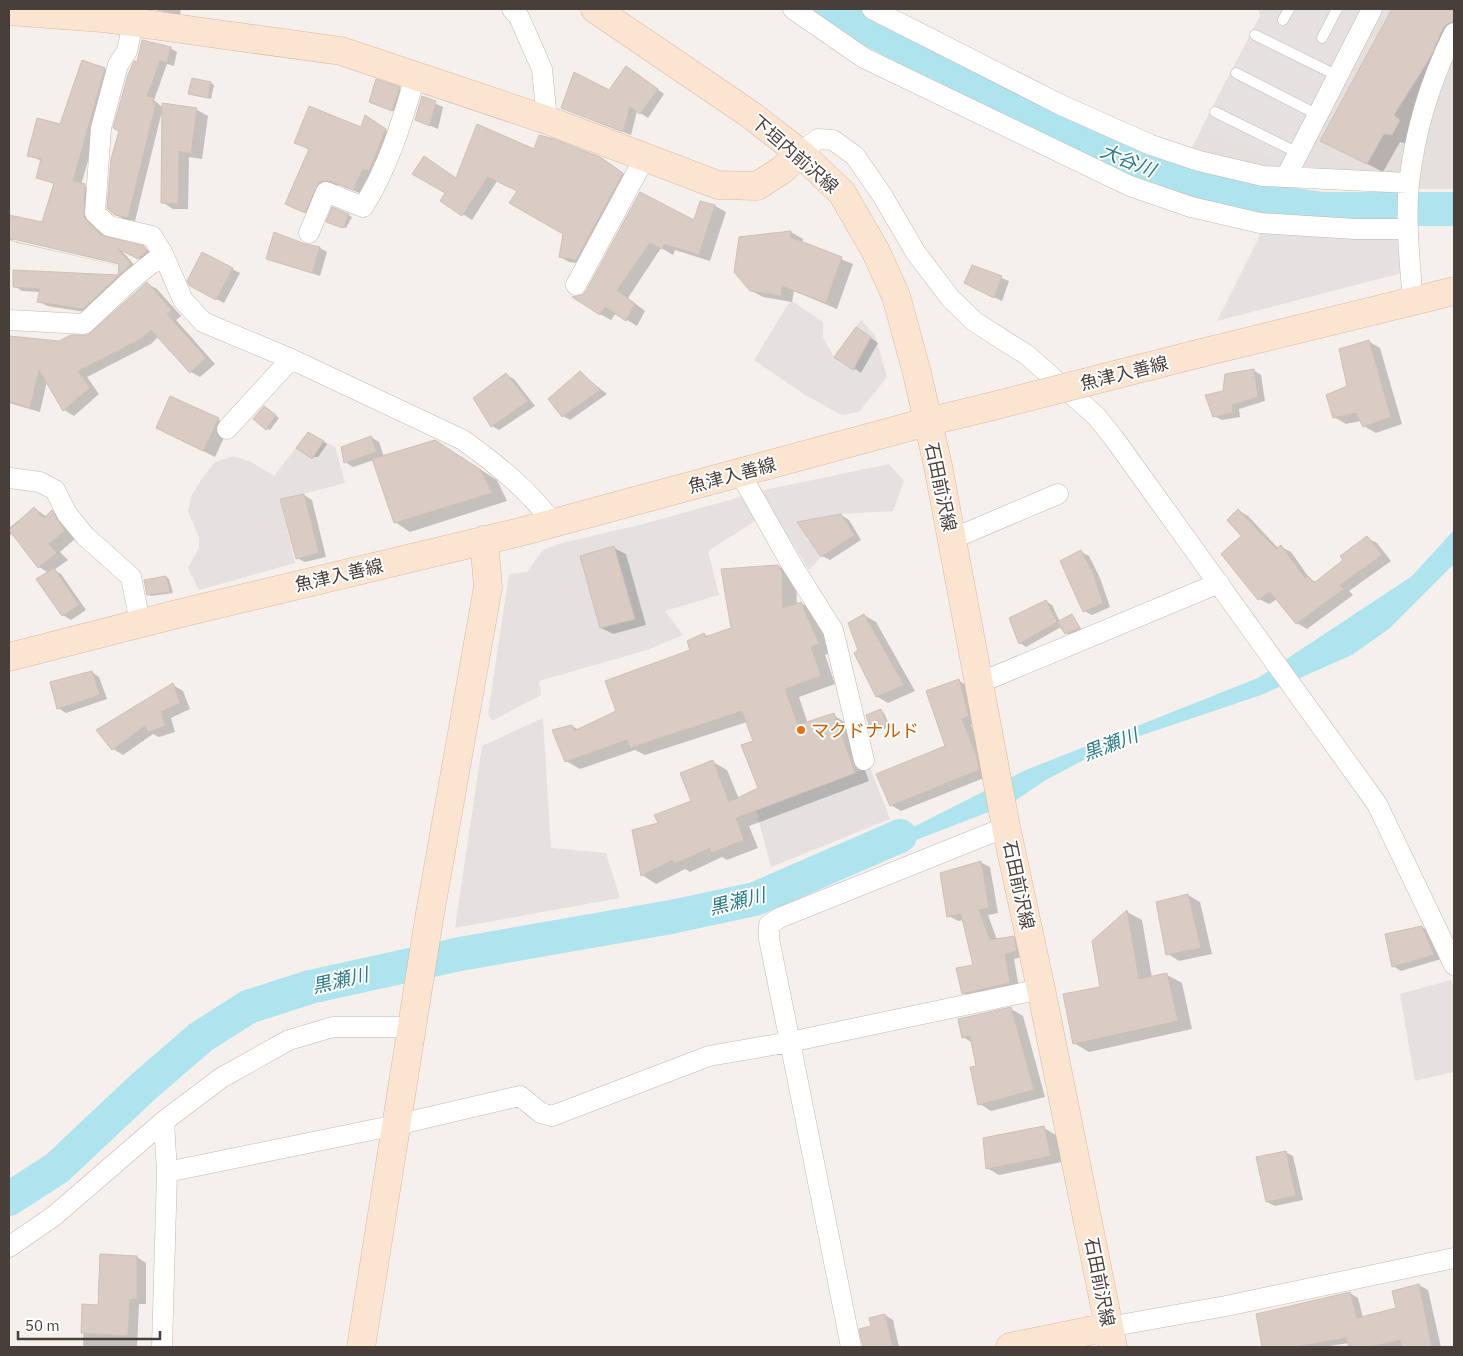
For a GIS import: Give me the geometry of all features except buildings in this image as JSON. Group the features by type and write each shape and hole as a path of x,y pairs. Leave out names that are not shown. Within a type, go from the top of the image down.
{"main road":[{"name":"下垣内前沢線","path":"595,9 751,115 800,154 842,193 875,250 896,296 927,422"},
{"path":"9,11 133,23 341,51 547,120 718,185 757,186 782,170 800,154"},
{"name":"魚津入善線","path":"9,657 140,623 484,540 927,422 1454,291"},
{"name":"石田前沢線","path":"927,422 952,539 1006,827 1041,989 1111,1337"},
{"path":"361,1347 429,919 488,587 484,540"},
{"path":"1010,1347 1111,1337"}],"street":[{"path":"512,9 519,18 542,69 547,120"},
{"path":"793,9 864,58 1130,186 1191,207 1260,223 1293,223 1355,229 1408,229"},
{"path":"872,9 1061,105 1151,145 1233,170 1263,176 1409,183"},
{"path":"1286,177 1372,9"},
{"path":"133,23 127,51 118,65 102,128 95,212 109,226 152,236 163,254 183,300 202,322 291,359 463,440 488,458 538,502 552,522"},
{"path":"1413,302 1408,229 1409,183 1430,89 1438,64 1454,33"},
{"path":"309,233 326,192 363,207 375,188 402,125 415,77"},
{"path":"800,154 818,139 833,140 855,156 882,195 916,253 951,298 975,322 1027,355 1096,416 1267,650 1376,804 1454,965"},
{"path":"576,285 644,157"},
{"path":"9,320 84,324 131,280 163,254"},
{"path":"227,429 291,359"},
{"path":"740,473 792,565 833,630 864,760"},
{"path":"10,478 40,482 55,490 67,514 85,536 131,576 140,623"},
{"path":"952,539 1058,494"},
{"path":"979,683 1219,584"},
{"path":"851,1347 769,939 769,925 779,918 1006,827"},
{"path":"167,1172 396,1125 520,1096 541,1113 552,1116 709,1056 790,1042 1041,989"},
{"path":"9,1247 54,1216 164,1121 221,1078 289,1040 333,1027 415,1014"},
{"path":"162,1347 167,1172 164,1121"},
{"path":"1111,1337 1226,1306 1454,1258"}],"lane":[{"path":"1283,20 1289,9"},
{"path":"1322,38 1337,9"},
{"path":"1255,35 1338,76"},
{"path":"1236,73 1318,115"},
{"path":"1215,112 1298,153"}],"shaded area":[{"path":"1258,9 1454,9 1454,189 1395,189 1261,170 1191,149 1260,16"},
{"path":"1264,9 1280,12 1282,9 1363,9 1283,163 1201,129"},
{"path":"1262,231 1399,235 1402,273 1217,321"},
{"path":"792,301 823,322 823,337 834,357 861,320 875,335 887,377 859,412 842,415 805,395 754,360"},
{"path":"308,432 335,447 345,483 280,500 295,563 199,590 188,568 199,548 199,537 188,511 191,497 201,480 215,462 234,456 251,462 274,476"},
{"path":"889,464 904,481 893,511 841,514 798,522 821,557 809,570 760,491"},
{"path":"744,496 760,518 708,551 719,595 665,611 683,635 647,650 539,681 541,695 492,721 488,714 509,574 527,572 543,550 562,543 643,524"},
{"path":"543,718 551,848 606,853 620,898 455,928 482,746"},
{"path":"870,767 890,819 771,867 756,810"},
{"path":"1451,980 1454,986 1454,1072 1415,1081 1400,994"}],"water":[{"path":"1454,530 1454,564 1390,628 1352,655 1261,695 1110,746 1044,781 1012,803 799,885 1026,770 1258,678 1412,576"}],"waterway":[{"name":"大谷川","path":"831,9 1121,160 1228,196 1323,209 1454,209"},
{"name":"黒瀬川","path":"9,1199 57,1168 143,1087 201,1037 248,1007 310,987 460,954 671,917 755,899 900,836"}],"place":[{"name":"マクドナルド","path":"801,730"}]}
